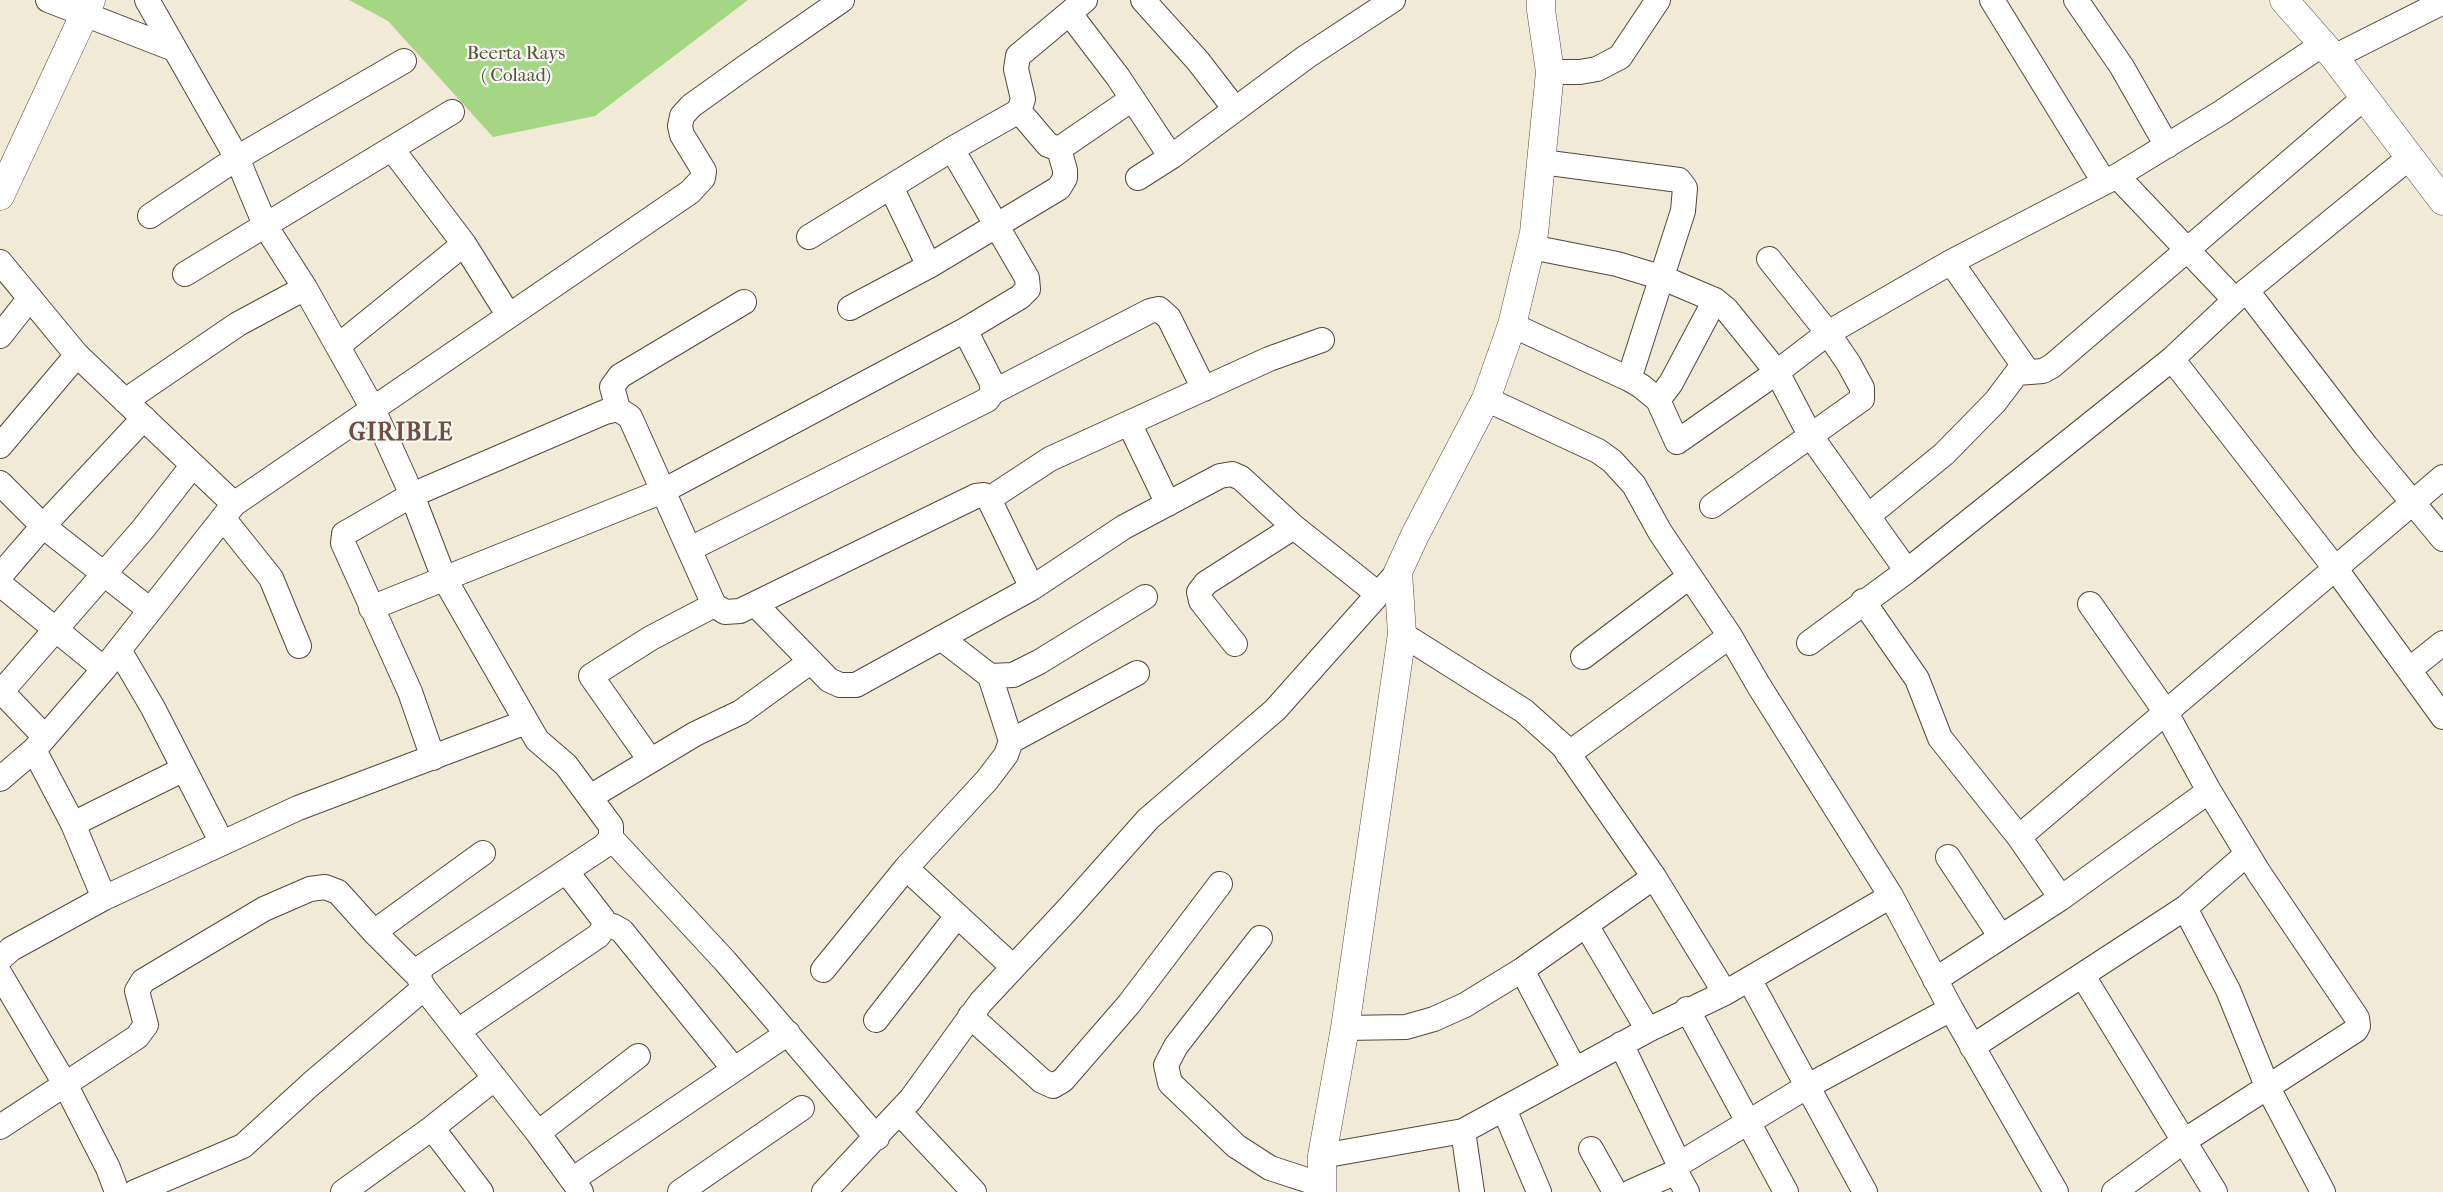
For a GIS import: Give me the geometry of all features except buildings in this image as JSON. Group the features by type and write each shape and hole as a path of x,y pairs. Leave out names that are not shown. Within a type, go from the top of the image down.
{"street":[{"path":"48,0 88,7 174,49"},
{"path":"135,1192 243,1146 421,982 422,966 604,846 611,838 611,826 566,765 537,740 444,578 412,495 373,409 305,288 266,226 237,158 147,0"},
{"path":"0,779 39,743 104,669 228,511 373,409 690,192 703,178 704,172 682,135 680,126 682,116 691,106 842,0"},
{"path":"1143,0 1198,61 1235,109"},
{"path":"1138,178 1171,157 1306,57 1393,0"},
{"path":"824,1192 877,1138 899,1112 970,1016 1148,819 1275,710 1398,572 1415,535 1486,399 1512,325 1531,247 1542,162 1550,72 1540,10 1541,0"},
{"path":"1550,72 1580,72 1597,69 1620,57 1658,0"},
{"path":"1992,0 2111,179 2241,296 2443,539"},
{"path":"2076,0 2122,67 2167,146"},
{"path":"2284,0 2365,97 2443,201"},
{"path":"1512,325 1629,379 1658,400 1677,442 1778,372 1828,333 1951,262 2111,179 2328,51 2443,2"},
{"path":"0,196 88,7"},
{"path":"809,237 952,149 1019,111 1023,100 1016,69 1018,56 1078,7 1132,99 1171,157"},
{"path":"150,216 237,158 404,61"},
{"path":"1868,516 1944,454 1995,402 2017,373 2043,371 2052,366 2365,97"},
{"path":"1059,150 1132,99"},
{"path":"850,308 929,266 1059,188 1065,178 1065,170 1059,150 1048,145 1019,111"},
{"path":"185,274 452,112"},
{"path":"392,149 464,244 509,316"},
{"path":"371,608 663,491 965,330 1020,298 1028,289 1027,278 952,149"},
{"path":"1810,643 1907,571 2172,360 2241,296 2410,157"},
{"path":"1542,162 1679,180 1685,188 1683,211 1629,379"},
{"path":"891,187 929,266"},
{"path":"338,346 464,244"},
{"path":"1531,247 1617,264 1663,278 1715,300 1734,317 1778,372 1810,435 1907,571"},
{"path":"1712,506 1810,435 1860,402 1863,395 1858,380 1828,333 1769,259"},
{"path":"0,262 78,355 193,465 228,511 271,578 299,646"},
{"path":"1951,262 2028,372"},
{"path":"126,401 238,324 305,288"},
{"path":"0,336 30,298"},
{"path":"1658,400 1671,383 1715,300"},
{"path":"744,302 620,376 612,387 618,409 630,417 714,605 725,612 740,611 976,496 984,495 989,499 1032,588"},
{"path":"690,549 987,400 993,392 1150,311 1159,309 1169,318 1204,389"},
{"path":"965,330 991,381 993,392"},
{"path":"989,499 1050,459 1269,359 1322,340"},
{"path":"0,446 78,355"},
{"path":"2172,360 2335,568 2443,717"},
{"path":"1486,399 1598,451 1612,461 1634,485 1660,532 1730,636 1759,686 1891,896 1972,1047 2056,1192"},
{"path":"433,758 410,692 342,543 344,534 412,495 605,412 618,409"},
{"path":"0,576 43,526 144,418"},
{"path":"1129,423 1168,504"},
{"path":"104,898 39,743 1,690 143,529 193,465"},
{"path":"755,604 829,680 840,685 856,685 1032,588 1124,527 1220,476 1232,474 1241,478 1294,527 1378,594"},
{"path":"2019,837 2165,711 2443,477"},
{"path":"0,483 43,526 150,610"},
{"path":"1235,644 1202,601 1199,592 1206,583 1294,527"},
{"path":"1260,938 1176,1046 1166,1065 1170,1083 1236,1146 1270,1168 1322,1189 1322,1156 1345,1028 1402,634 1398,572"},
{"path":"1583,656 1689,577"},
{"path":"0,584 104,669"},
{"path":"990,676 1013,675 1038,662 1145,597"},
{"path":"1863,602 1917,679 1940,738 2019,837 2061,898"},
{"path":"2090,604 2165,711 2209,791 2247,854 2356,1018 2358,1026 2356,1030 2337,1043 2267,1086 2114,1192"},
{"path":"650,760 591,676 651,638 714,605"},
{"path":"1402,634 1524,712 1551,733 1568,754 1654,877 1725,993"},
{"path":"1568,754 1730,636"},
{"path":"823,970 906,868 987,780 1006,755 1011,740 990,676 941,638"},
{"path":"2409,670 2443,644"},
{"path":"119,650 153,708 222,843"},
{"path":"590,797 694,734 741,712 810,662"},
{"path":"1011,740 1137,673"},
{"path":"0,959 10,949 104,898 298,808 526,722"},
{"path":"73,824 184,770"},
{"path":"1935,980 2061,898 2209,791"},
{"path":"611,838 726,961 877,1138"},
{"path":"374,932 482,853"},
{"path":"1972,1047 2185,908 2247,854"},
{"path":"1948,857 2001,937"},
{"path":"906,868 1013,967"},
{"path":"566,871 603,919 604,928"},
{"path":"1345,1028 1406,1027 1434,1019 1465,1005 1522,970 1654,877"},
{"path":"970,1016 1042,1081 1053,1086 1063,1080 1129,1004 1220,884"},
{"path":"0,1127 124,1047 142,1031 146,1024 137,991 142,982 264,909 310,889 325,887 338,892 421,982 538,1133 576,1186 734,1069 788,1033"},
{"path":"1322,1156 1463,1131 1687,1009 1725,993 1891,896"},
{"path":"2185,908 2228,990 2267,1086 2323,1192"},
{"path":"876,1020 957,916"},
{"path":"1586,925 1648,1030"},
{"path":"458,1031 598,936 604,928 613,926 622,931 734,1069"},
{"path":"1522,970 1574,1070"},
{"path":"0,974 65,1084 108,1168 117,1192"},
{"path":"2083,976 2215,1192"},
{"path":"1749,979 1865,1192"},
{"path":"1687,1009 1786,1192"},
{"path":"1631,1192 1681,1176 1750,1123 1808,1086 1951,1009"},
{"path":"1621,1044 1681,1176"},
{"path":"538,1133 638,1056"},
{"path":"343,1192 432,1128 495,1078"},
{"path":"680,1192 802,1108"},
{"path":"1504,1108 1539,1192"},
{"path":"899,1112 974,1192"},
{"path":"432,1128 481,1192"},
{"path":"1463,1131 1472,1192"},
{"path":"1591,1149 1615,1192"}],"green space":[{"name":"Beerta Rays ( Colaad)","path":"349,0 748,0 595,116 493,137 388,21"}],"district":[{"name":"GIRIBLE","path":"401,434"}]}
